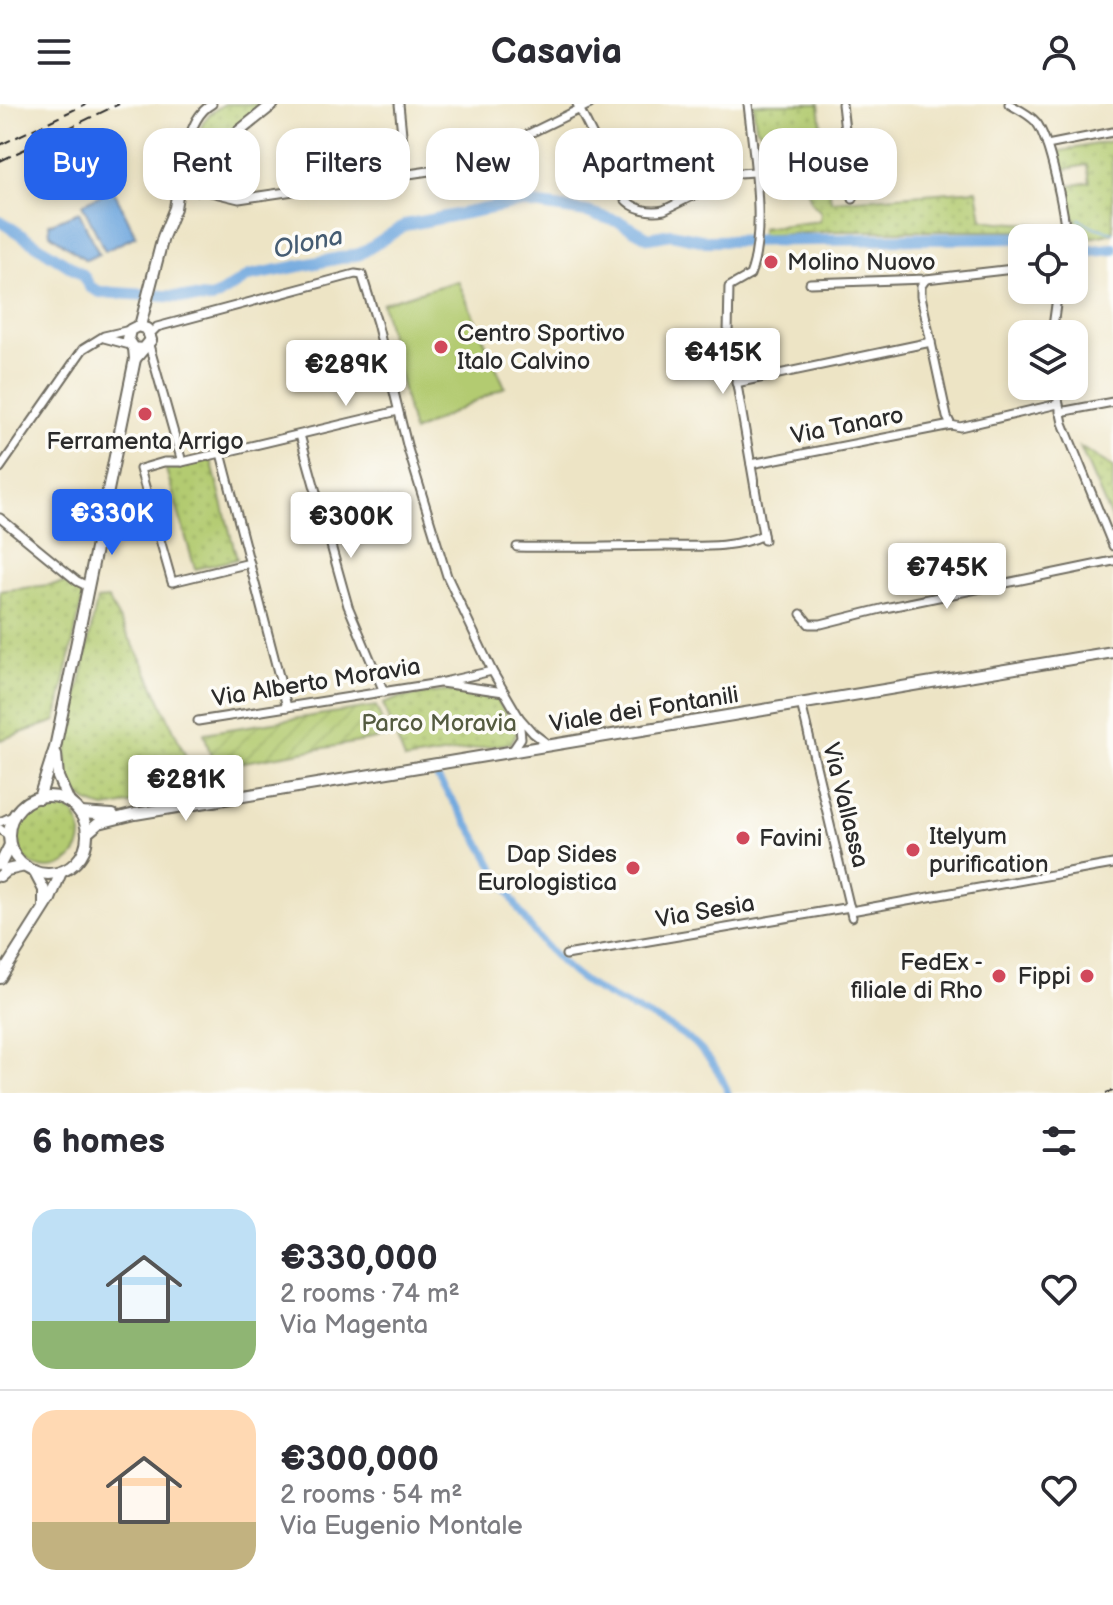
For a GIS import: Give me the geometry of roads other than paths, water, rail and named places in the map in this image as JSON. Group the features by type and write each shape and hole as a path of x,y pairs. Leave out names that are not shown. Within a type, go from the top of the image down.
{"main road":[{"path":"244,128 273,104"},
{"path":"39,798 55,748 144,315 163,237 176,200"},
{"path":"175,208 183,200"},
{"path":"138,349 128,337 142,329"},
{"name":"Viale dei Fontanili","path":"87,833 99,823 135,814 1113,652"},
{"path":"0,876 7,870 30,868 45,873 61,872 73,865 81,855 87,833 80,813 69,802 58,777 55,748"},
{"path":"0,865 8,854 15,815 24,805 39,798 54,797 69,802"},
{"name":"Viale dei Fontanili","path":"80,813 95,816 135,814"},
{"path":"10,840 15,854 30,868 44,890 43,909"},
{"path":"0,978 54,891 61,872"}],"street":[{"path":"194,128 197,119 212,104"},
{"path":"399,104 401,128"},
{"path":"410,173 467,165 578,107 590,104"},
{"path":"517,547 607,549 707,545 764,537 728,333 728,290 730,285 750,275 757,245 755,172 748,104"},
{"path":"842,104 845,128"},
{"path":"1009,104 1034,120 1047,145 1063,224"},
{"path":"578,107 624,198 639,209 664,210 739,173 755,172"},
{"path":"1047,145 1113,132"},
{"path":"810,283 926,279 1008,270"},
{"path":"0,468 79,353 102,338 157,327 360,274 447,576 492,671 519,717 549,745"},
{"path":"926,279 921,290 951,425"},
{"path":"102,338 138,349 182,462"},
{"path":"736,383 931,342"},
{"path":"1058,400 1113,546"},
{"name":"Via Tanaro","path":"751,464 951,425 960,427 1059,408 1113,402"},
{"path":"250,563 172,582 140,469 398,411"},
{"path":"300,435 347,604 384,692"},
{"path":"221,453 287,707"},
{"path":"0,518 77,581 89,587"},
{"path":"801,614 809,624 821,624 1113,561"},
{"name":"Via Alberto Moravia","path":"198,721 439,683 492,671"},
{"name":"Via Alberto Moravia","path":"439,683 504,692"},
{"name":"Via Vallassa","path":"801,703 851,912"},
{"path":"512,751 521,738 519,717"},
{"path":"0,822 15,815"},
{"path":"0,829 10,840"},
{"name":"Via Sesia","path":"566,955 851,912 1113,864"}],"water":[{"path":"90,200 118,200 136,236 105,251 82,204"},
{"path":"79,212 99,254 86,260 50,234 49,224"}],"waterway":[{"name":"Olona","path":"0,221 83,275 90,287 100,292 212,299 249,276 360,254 405,225 521,202 587,212 620,222 649,238 671,234 706,241 1008,238"},
{"path":"1079,219 1113,232"},
{"name":"Olona","path":"1088,252 1113,249"},
{"path":"434,773 543,943 573,973 594,988 661,1022 701,1049 716,1068 728,1093"}],"railway":[{"path":"0,145 86,104"},
{"path":"0,161 119,104"},
{"path":"1106,1093 1113,1091"}],"place":[{"name":"Molino Nuovo","path":"771,262"},
{"name":"Centro Sportivo Italo Calvino","path":"441,347"},
{"name":"Ferramenta Arrigo","path":"145,414"},
{"name":"Favini","path":"743,838"},
{"name":"Itelyum purification","path":"913,850"},
{"name":"Dap Sides Eurologistica","path":"633,868"},
{"name":"FedEx - filiale di Rho","path":"999,976"},
{"name":"Fippi","path":"1087,976"}],"park label":[{"name":"Parco Moravia","path":"439,723"}]}
